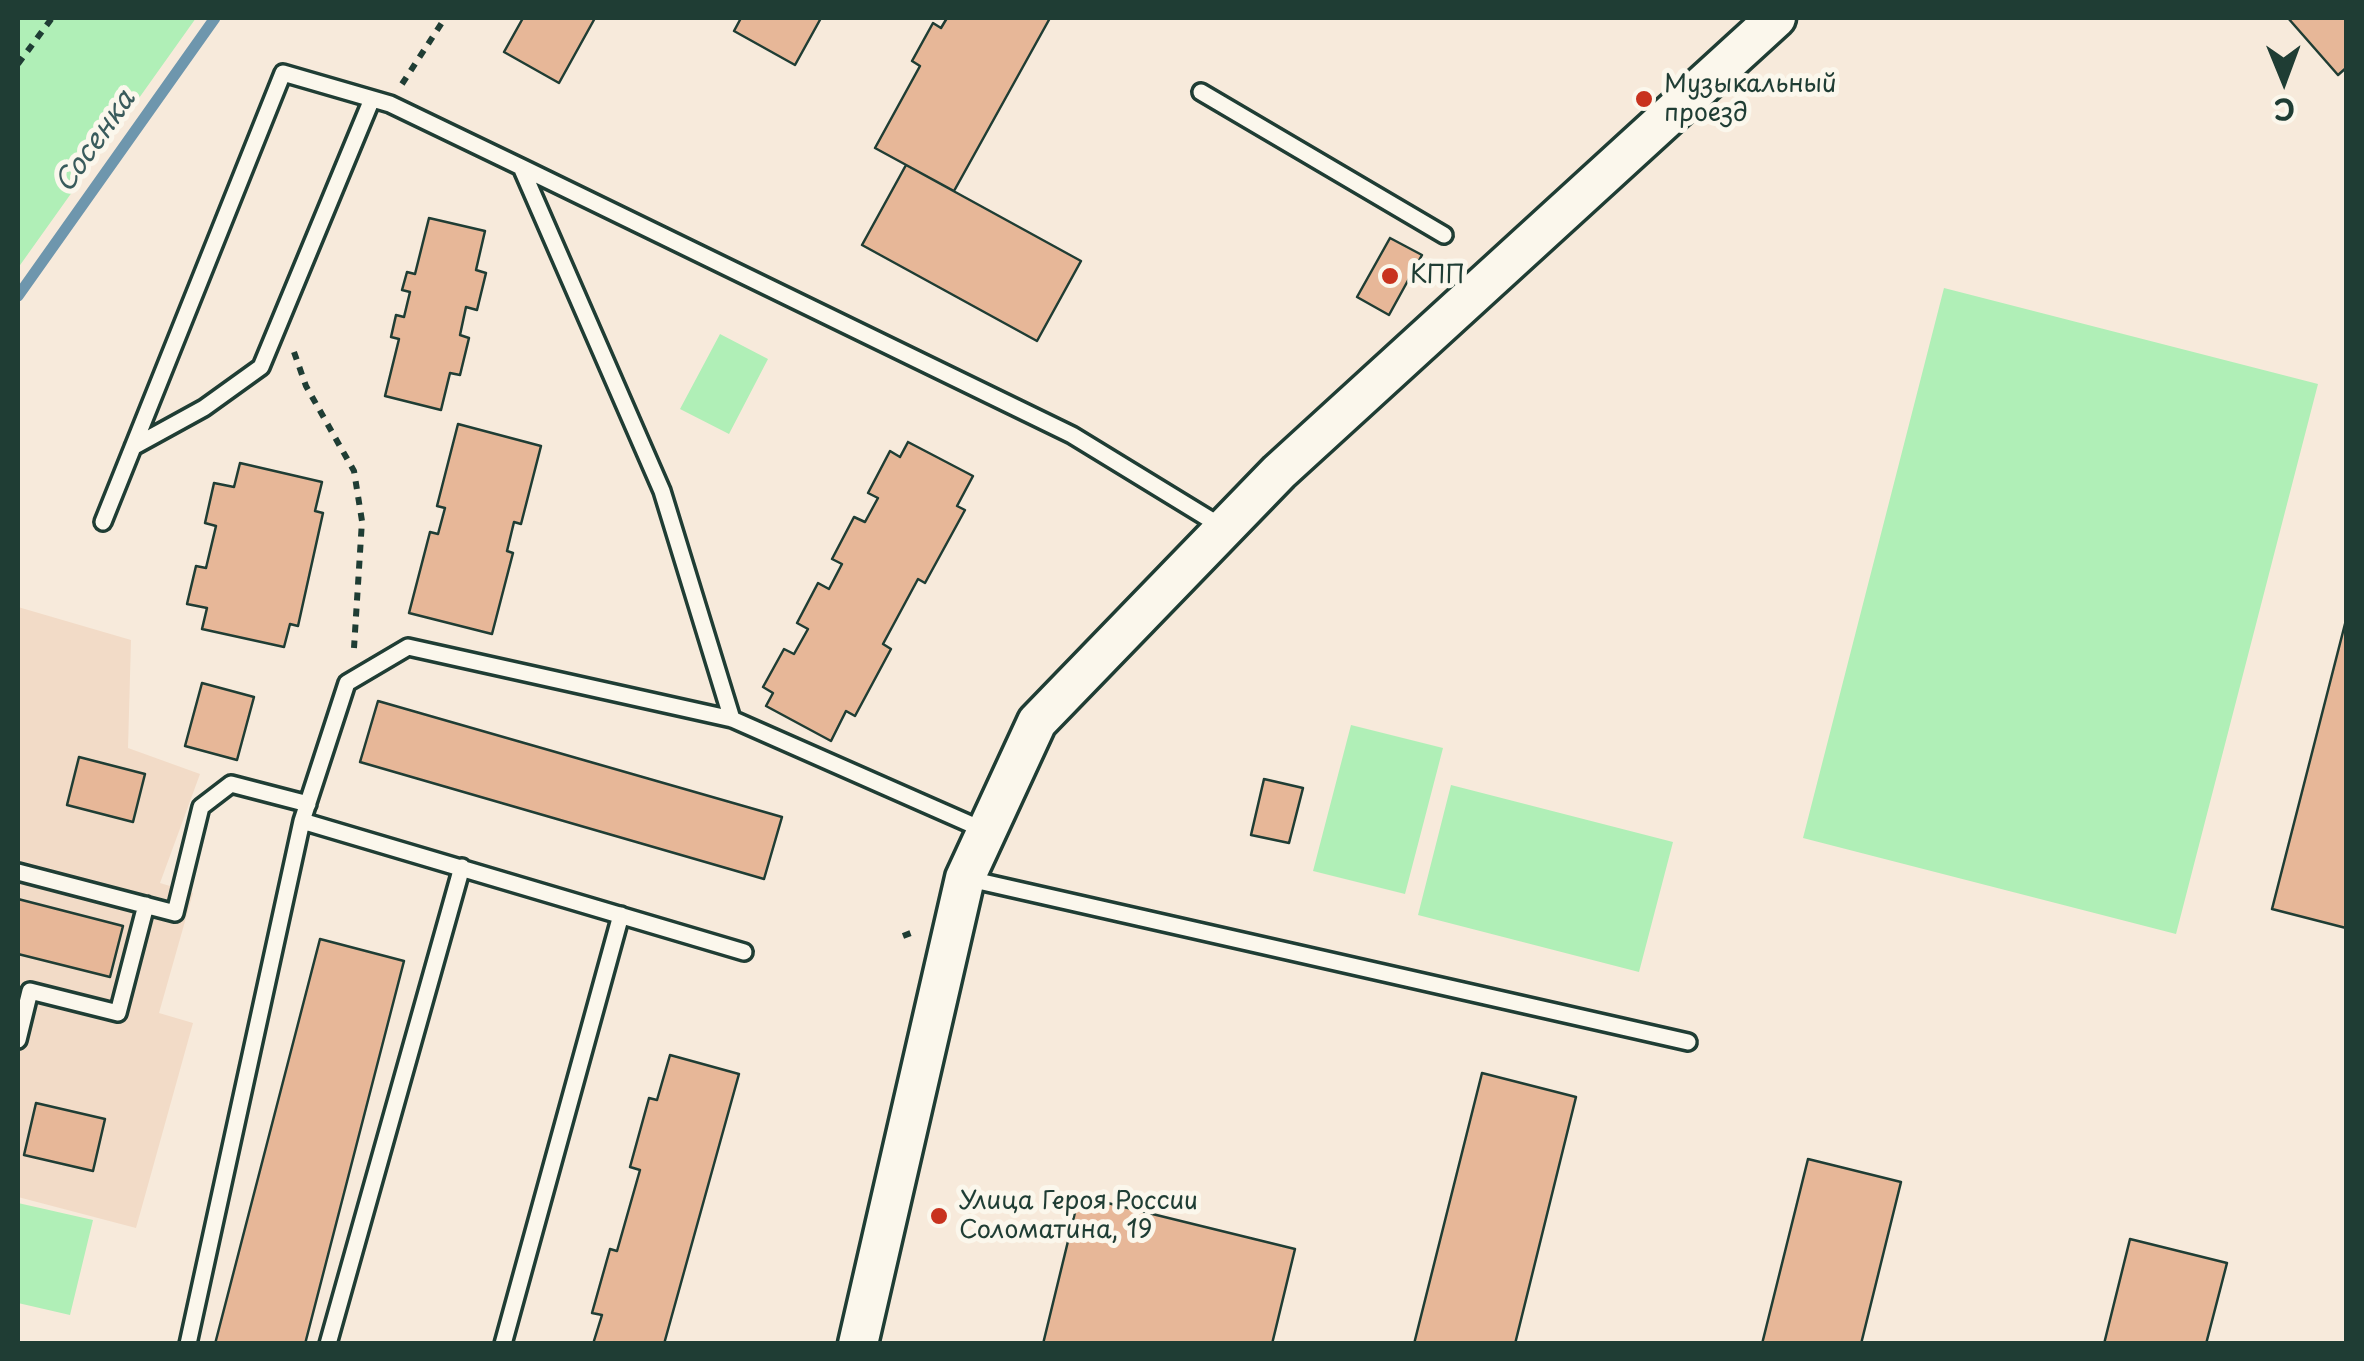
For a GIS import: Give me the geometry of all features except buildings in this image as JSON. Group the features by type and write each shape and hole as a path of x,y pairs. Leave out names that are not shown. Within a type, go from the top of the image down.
{"street":[{"path":"858,1344 965,878 1037,722 1279,472 1776,18"}],"lane":[{"path":"103,522 283,73 390,104 521,167 1072,435 1224,528"},
{"path":"1200,92 1444,234"},
{"path":"133,447 204,408 261,367 372,99"},
{"path":"521,167 662,491 732,719"},
{"path":"188,1344 302,821 347,683 408,648 732,719 986,832"},
{"path":"18,872 174,912 201,807 231,784 308,804"},
{"path":"302,821 744,952"},
{"path":"328,1344 462,867"},
{"path":"965,878 1688,1042"},
{"path":"18,1040 30,991 118,1013 146,905"},
{"path":"503,1344 620,915"}],"path":[{"path":"18,64 52,18"},
{"path":"390,104 444,18"},
{"path":"282,318 306,386 354,471 362,521 357,632 347,683"}],"shaded area":[{"path":"18,607 131,640 128,748 200,774 160,883 193,893 159,1013 193,1023 136,1228 18,1197"}],"green space":[{"path":"18,18 196,18 18,268"},
{"path":"1944,288 2318,384 2176,934 1803,838"},
{"path":"720,334 768,359 729,434 680,409"},
{"path":"1351,725 1443,748 1405,894 1313,871"},
{"path":"1451,785 1673,842 1639,972 1418,915"},
{"path":"18,1203 93,1220 70,1315 18,1303"}],"waterway":[{"name":"Сосенка","path":"18,296 215,18"}],"place":[{"name":"Музыкальный проезд","path":"1644,99"},
{"name":"КПП","path":"1390,276"},
{"name":"Улица Героя России Соломатина, 19","path":"939,1216"}]}
